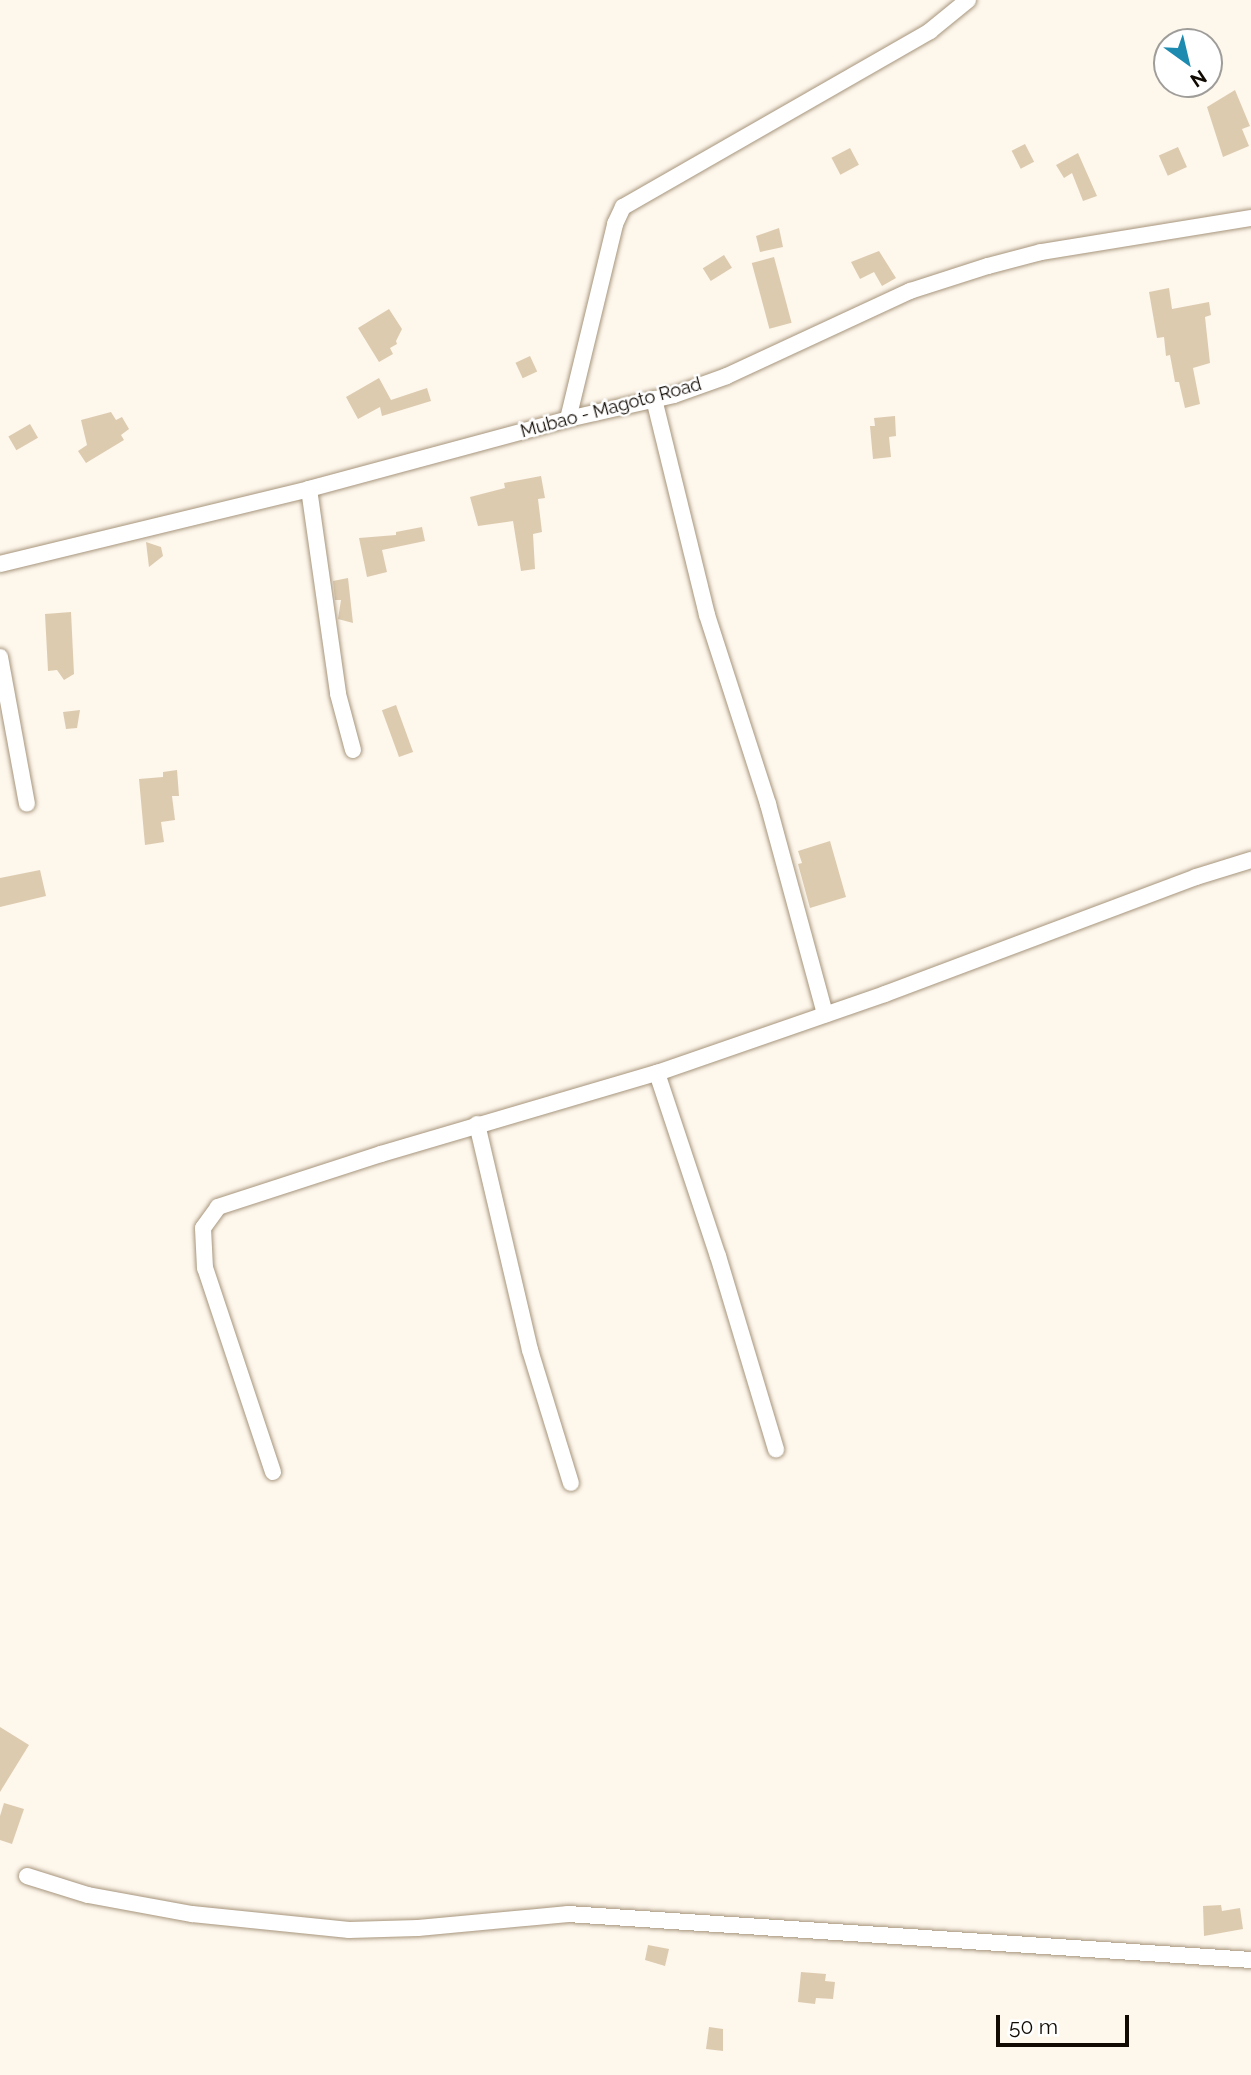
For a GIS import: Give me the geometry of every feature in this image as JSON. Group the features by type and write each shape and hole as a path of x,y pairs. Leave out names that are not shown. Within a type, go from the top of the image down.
{"street":[{"path":"568,419 615,224 623,207 930,31 968,0"},
{"name":"Mubao - Magoto Road","path":"0,564 309,489 568,419 654,399 727,376 910,291 968,272 1041,252 1251,218"},
{"path":"654,399 707,615 768,804 825,1014"},
{"path":"309,489 338,694 353,750"},
{"path":"0,657 27,804"},
{"path":"273,1472 205,1268 201,1247 207,1221 218,1208 244,1197 477,1124 657,1073 1251,860"},
{"path":"657,1073 718,1256 776,1449"},
{"path":"477,1124 530,1350 571,1483"},
{"path":"27,1877 88,1895 192,1914 349,1930 418,1928 568,1914 1251,1960"}],"building":[{"path":"1235,90 1250,126 1242,129 1249,146 1223,157 1207,107"},
{"path":"1025,144 1034,162 1021,169 1012,151"},
{"path":"1178,147 1187,167 1168,176 1159,156"},
{"path":"850,148 859,165 840,175 831,158"},
{"path":"1078,153 1097,196 1083,201 1072,173 1064,178 1056,165"},
{"path":"779,228 783,247 760,252 756,236"},
{"path":"879,251 896,278 882,286 874,272 860,279 851,262"},
{"path":"724,255 732,268 711,281 703,268"},
{"path":"774,257 792,323 769,329 752,263"},
{"path":"1169,288 1172,309 1209,302 1211,315 1205,317 1210,363 1193,368 1200,404 1185,408 1179,382 1175,382 1170,355 1166,356 1164,337 1157,338 1149,292"},
{"path":"389,309 402,329 397,344 390,348 393,354 379,362 358,328"},
{"path":"530,356 537,371 523,378 515,363"},
{"path":"379,378 391,400 427,388 431,401 382,416 380,407 358,419 346,397"},
{"path":"111,412 116,420 122,417 129,429 121,435 124,440 86,463 78,451 87,445 81,420"},
{"path":"895,416 896,436 889,437 891,457 873,459 870,426 875,426 874,418"},
{"path":"30,424 38,438 16,450 8,436"},
{"path":"541,476 545,498 538,499 542,532 533,534 535,569 521,571 513,521 478,526 470,497 505,488 504,483"},
{"path":"422,527 425,541 382,550 387,572 367,577 359,538 396,535 396,532"},
{"path":"146,542 161,547 163,556 149,567"},
{"path":"348,578 353,623 338,619 341,600 335,600 333,581"},
{"path":"71,612 74,674 64,680 57,670 48,671 45,614"},
{"path":"396,705 413,752 399,757 382,710"},
{"path":"80,710 77,728 66,729 63,712"},
{"path":"177,770 179,796 172,796 175,820 161,822 164,842 145,845 139,779 163,777 163,772"},
{"path":"830,841 846,897 810,908 798,864 802,863 798,851"},
{"path":"40,870 46,896 0,907 0,878"},
{"path":"0,1727 29,1745 0,1792"},
{"path":"4,1803 24,1809 12,1844 0,1840 0,1816"},
{"path":"1221,1905 1222,1911 1240,1908 1243,1929 1204,1936 1203,1906"},
{"path":"648,1945 669,1949 665,1966 645,1960"},
{"path":"801,1972 826,1974 825,1981 835,1982 833,1999 816,1998 815,2004 798,2002"},
{"path":"709,2027 723,2029 723,2051 706,2049"}]}
